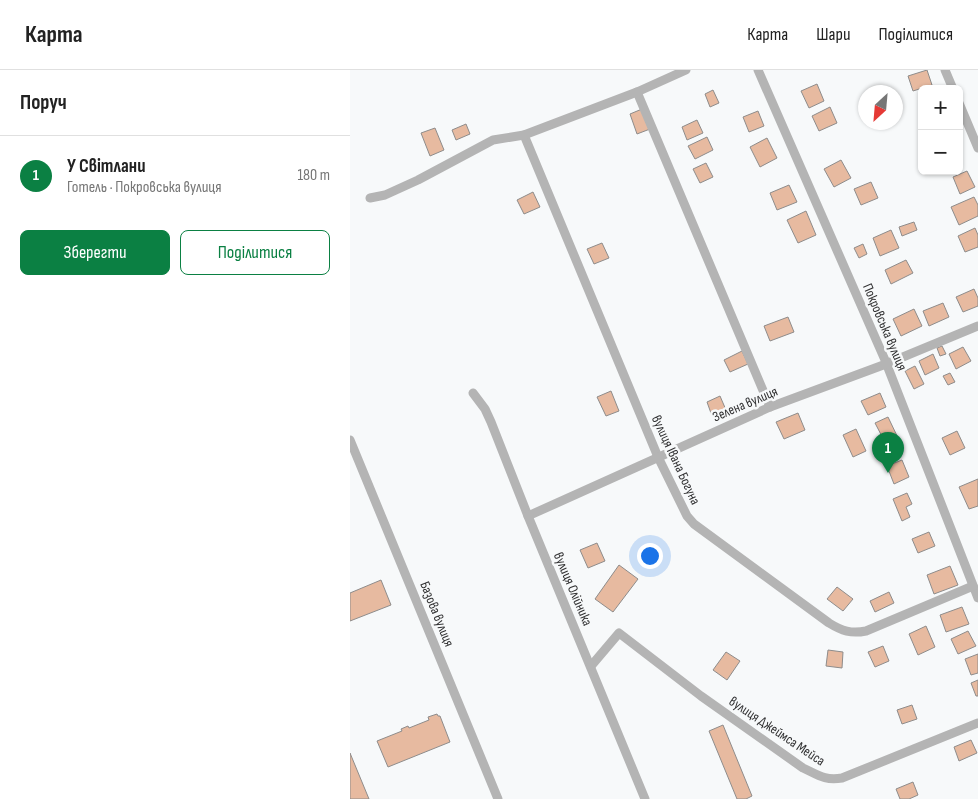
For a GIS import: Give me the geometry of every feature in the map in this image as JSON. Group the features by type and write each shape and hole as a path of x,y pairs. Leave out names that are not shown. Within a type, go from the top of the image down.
{"street":[{"path":"370,198 385,195 418,180 494,140 524,135 638,92 686,70"},
{"name":"Покровська вулиця","path":"758,70 886,364 978,598"},
{"path":"945,70 951,85"},
{"path":"638,92 770,407"},
{"path":"963,112 978,148"},
{"name":"вулиця Івана Богуна","path":"524,135 658,457 686,516 694,524 838,629 857,633 866,632 973,586"},
{"name":"Зелена вулиця","path":"528,516 770,407 886,364 978,326"},
{"name":"вулиця Олійника","path":"473,393 491,422 645,799"},
{"name":"Базова вулиця","path":"350,440 498,799"},
{"name":"вулиця Джеймса Мейса","path":"590,666 619,633 701,696 803,768 830,780 842,778 978,723"}],"building":[{"path":"927,70 932,85 918,85 918,89 913,91 908,76"},
{"path":"817,84 824,101 809,108 801,91"},
{"path":"713,90 719,103 710,107 705,94"},
{"path":"830,107 837,123 819,131 812,116"},
{"path":"642,109 650,129 637,134 630,114"},
{"path":"758,111 764,126 749,132 743,117"},
{"path":"697,120 703,133 687,140 682,127"},
{"path":"466,124 470,134 456,140 452,130"},
{"path":"435,128 444,150 430,156 421,133"},
{"path":"707,137 713,150 695,159 688,146"},
{"path":"767,138 777,158 760,167 750,147"},
{"path":"841,160 851,178 834,187 824,169"},
{"path":"706,163 713,177 700,183 693,169"},
{"path":"967,171 975,187 960,194 953,177 963,175 963,173"},
{"path":"871,182 878,198 861,205 854,189"},
{"path":"789,185 797,202 777,210 770,193"},
{"path":"533,192 540,207 524,214 517,200"},
{"path":"974,197 978,205 978,216 959,225 951,207"},
{"path":"806,211 816,235 798,243 787,220"},
{"path":"914,222 917,230 902,236 899,227"},
{"path":"975,228 978,235 978,247 965,252 958,236"},
{"path":"891,230 899,248 880,256 873,238"},
{"path":"602,243 609,258 594,264 587,249"},
{"path":"863,244 867,254 859,258 854,248"},
{"path":"906,260 913,273 891,284 885,270"},
{"path":"974,289 978,298 978,306 963,312 956,297"},
{"path":"943,303 949,317 929,326 923,311"},
{"path":"914,309 922,326 901,336 893,319"},
{"path":"788,317 794,332 770,341 764,326"},
{"path":"942,346 946,354 940,356 937,348"},
{"path":"963,347 971,361 956,369 949,354"},
{"path":"742,351 748,364 730,372 724,360"},
{"path":"933,354 939,368 925,375 919,361"},
{"path":"915,366 924,384 914,389 905,371"},
{"path":"950,373 955,382 948,385 943,376"},
{"path":"611,391 619,411 606,416 597,397"},
{"path":"880,393 886,407 868,415 861,401"},
{"path":"720,396 726,410 712,416 707,402"},
{"path":"798,413 805,430 784,439 776,422"},
{"path":"888,417 899,440 887,446 875,423"},
{"path":"856,429 866,451 853,457 843,435"},
{"path":"957,431 965,448 950,455 942,438"},
{"path":"902,460 909,477 894,484 887,466"},
{"path":"978,479 978,506 969,509 959,487"},
{"path":"907,493 912,504 906,507 910,517 902,521 893,499"},
{"path":"929,532 935,546 918,553 912,539"},
{"path":"597,543 605,561 588,568 580,550"},
{"path":"619,565 638,579 613,612 595,599"},
{"path":"950,566 958,585 934,594 927,575"},
{"path":"381,580 391,605 350,621 350,593"},
{"path":"837,587 853,599 843,611 827,599"},
{"path":"889,592 894,603 875,612 870,601"},
{"path":"962,607 969,624 946,632 940,615"},
{"path":"926,626 935,647 918,655 909,634"},
{"path":"968,631 976,646 958,654 951,639"},
{"path":"883,646 889,661 875,667 868,652"},
{"path":"828,650 843,652 842,668 826,666"},
{"path":"726,652 740,661 727,680 713,670"},
{"path":"978,654 978,673 971,675 965,659"},
{"path":"978,680 978,696 976,696 971,683"},
{"path":"912,705 917,719 902,724 897,710"},
{"path":"437,714 440,716 450,742 388,767 377,741 402,731 401,729 408,726 409,728 429,720 428,717"},
{"path":"723,725 752,796 746,799 737,799 709,731"},
{"path":"971,740 977,753 959,761 954,747"},
{"path":"350,753 369,799 350,799"},
{"path":"913,782 918,795 909,799 900,799 896,789"}],"place":[{"name":"У Світлани","path":"888,473"}]}
